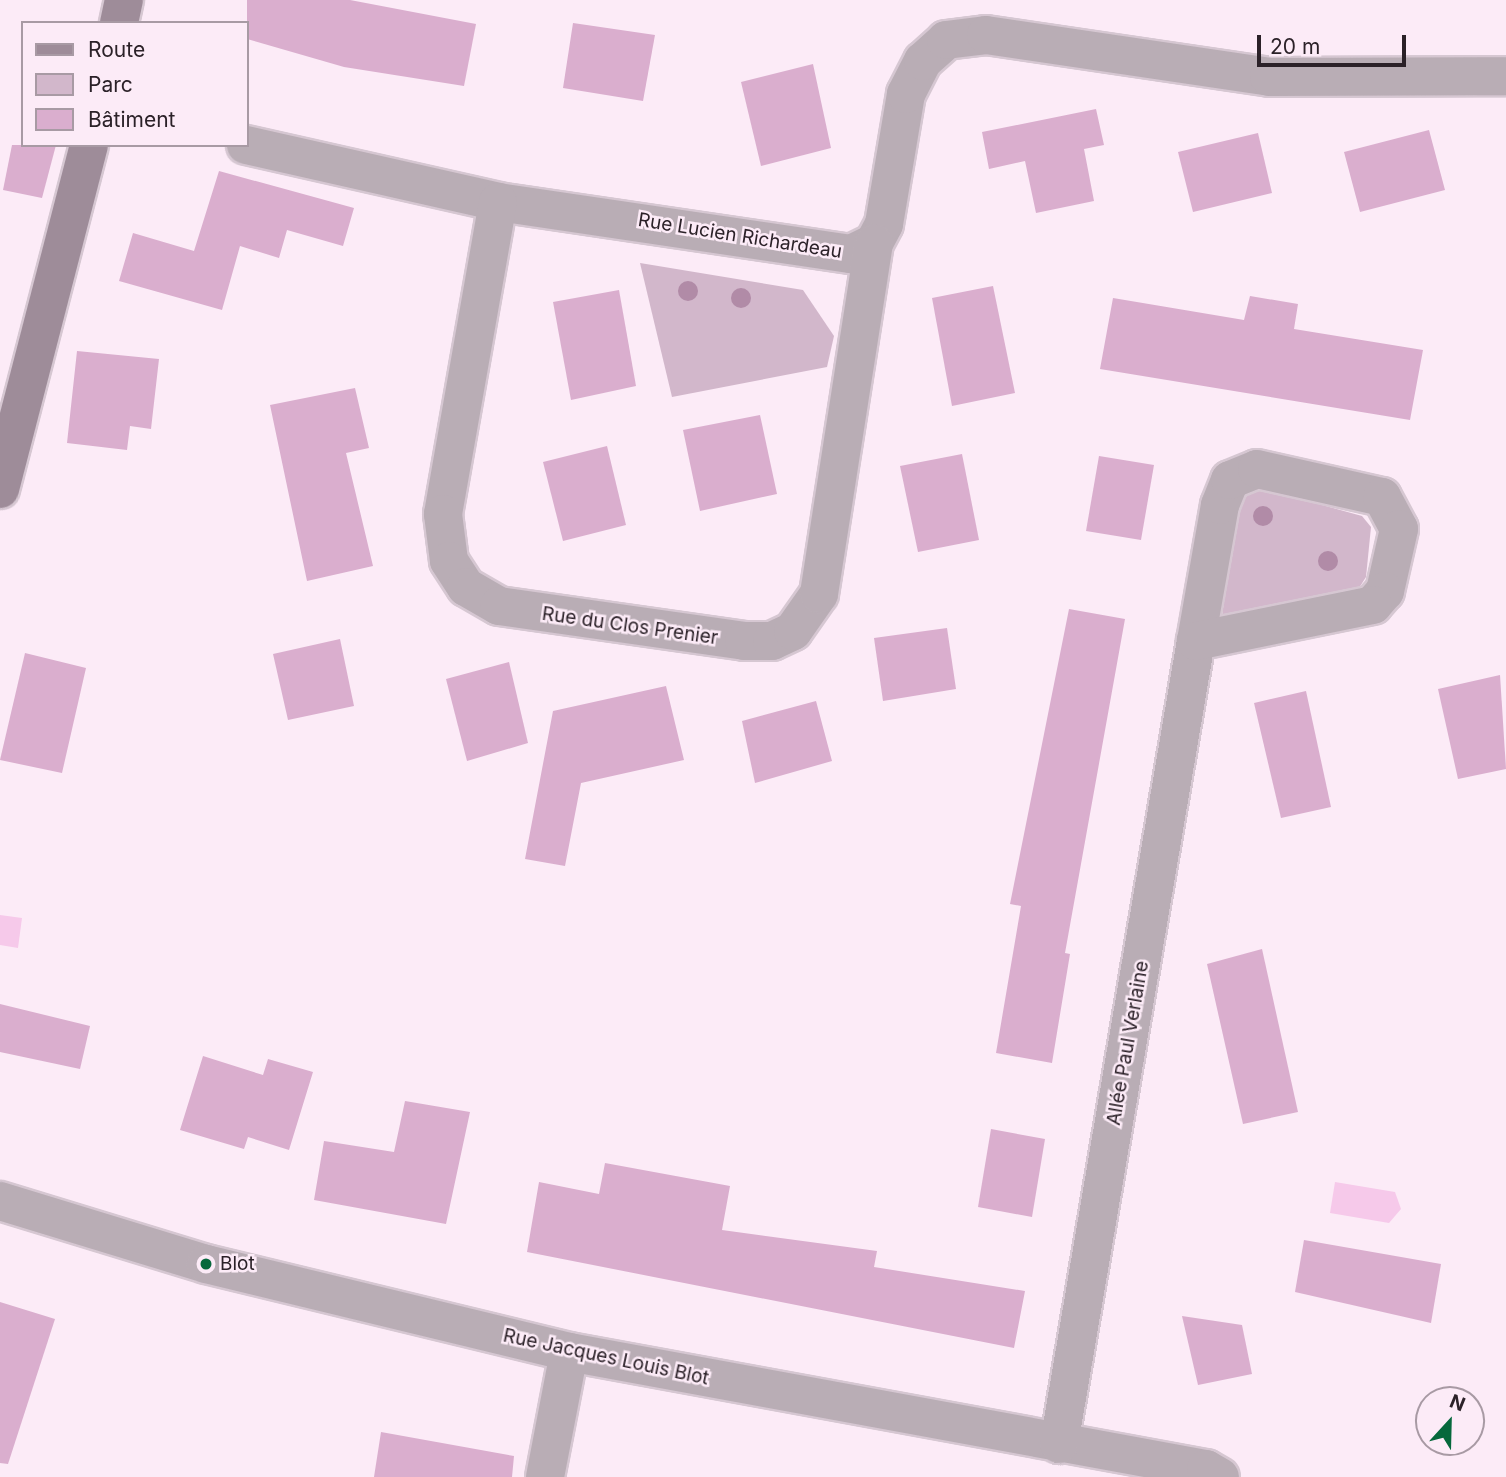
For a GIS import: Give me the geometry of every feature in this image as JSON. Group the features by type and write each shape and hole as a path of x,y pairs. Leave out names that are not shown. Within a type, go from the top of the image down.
{"street":[{"path":"119,21 124,0"},
{"path":"874,243 884,224 906,94 923,61 946,40 986,35 1269,77 1506,76"},
{"name":"Rue Lucien Richardeau","path":"248,145 498,202 851,254 874,243"},
{"path":"0,489 88,147"},
{"name":"Rue du Clos Prenier","path":"498,202 443,513 449,561 466,587 499,606 744,641 772,641 793,631 818,594 874,243"},
{"name":"Allée Paul Verlaine","path":"1059,1444 1196,641 1230,480 1257,469 1382,498 1399,529 1385,591 1373,605 1196,641"},
{"name":"Rue Jacques Louis Blot","path":"0,1201 206,1264 569,1352 1206,1469 1220,1477"},
{"path":"545,1477 569,1352"}],"green space":[{"path":"640,263 803,290 834,336 827,367 672,397"},
{"path":"1257,487 1362,516 1371,527 1366,577 1359,588 1222,616 1235,519 1241,501"}],"shaded area":[{"path":"0,915 22,918 18,948 0,945"},
{"path":"1335,1182 1395,1192 1401,1209 1389,1223 1330,1213"}],"building":[{"path":"247,0 350,0 476,24 464,86 344,67 248,39"},
{"path":"573,23 655,35 643,101 563,88"},
{"path":"813,64 831,148 761,166 741,82"},
{"path":"1096,109 1104,145 1084,149 1094,201 1036,213 1025,161 989,169 982,132"},
{"path":"1429,130 1445,190 1360,212 1344,152"},
{"path":"1258,133 1272,193 1193,212 1178,152"},
{"path":"12,145 55,147 42,198 3,190"},
{"path":"219,171 354,208 343,246 287,230 279,258 240,246 222,310 119,281 133,233 194,251"},
{"path":"993,286 1015,393 952,406 932,298"},
{"path":"619,290 636,386 571,400 553,302"},
{"path":"1250,296 1298,304 1294,329 1423,350 1410,420 1100,369 1113,298 1244,320"},
{"path":"77,351 159,359 151,429 130,426 127,450 67,443"},
{"path":"355,388 369,448 346,453 373,566 307,581 270,405"},
{"path":"760,415 777,494 700,511 683,430"},
{"path":"607,446 626,525 563,541 543,462"},
{"path":"962,454 979,540 918,552 900,466"},
{"path":"1099,456 1154,465 1141,540 1086,531"},
{"path":"1069,609 1125,619 1065,953 1070,954 1052,1063 996,1053 1021,906 1010,904"},
{"path":"947,628 956,689 883,701 874,638"},
{"path":"340,639 354,706 288,720 273,654"},
{"path":"25,653 86,668 62,773 0,760"},
{"path":"509,662 528,743 467,761 446,679"},
{"path":"1500,675 1506,769 1458,779 1438,689"},
{"path":"666,686 684,760 581,783 565,866 525,859 553,711"},
{"path":"1306,691 1331,807 1281,818 1254,703"},
{"path":"816,701 832,761 755,783 742,721"},
{"path":"1262,949 1298,1112 1243,1124 1207,964"},
{"path":"0,1004 90,1026 80,1069 0,1052"},
{"path":"203,1056 263,1075 268,1059 313,1072 289,1150 248,1137 244,1149 180,1130"},
{"path":"405,1101 470,1112 446,1224 314,1200 324,1141 394,1152"},
{"path":"991,1129 1045,1139 1032,1217 978,1207"},
{"path":"605,1163 730,1186 722,1230 877,1251 874,1267 1025,1291 1014,1348 527,1252 539,1182 599,1194"},
{"path":"1304,1240 1441,1264 1431,1323 1295,1292"},
{"path":"0,1302 55,1319 8,1464 0,1463"},
{"path":"1182,1316 1242,1325 1252,1374 1198,1385"},
{"path":"381,1432 514,1456 512,1477 374,1477"}],"place":[{"name":"Blot","path":"206,1264"}]}
